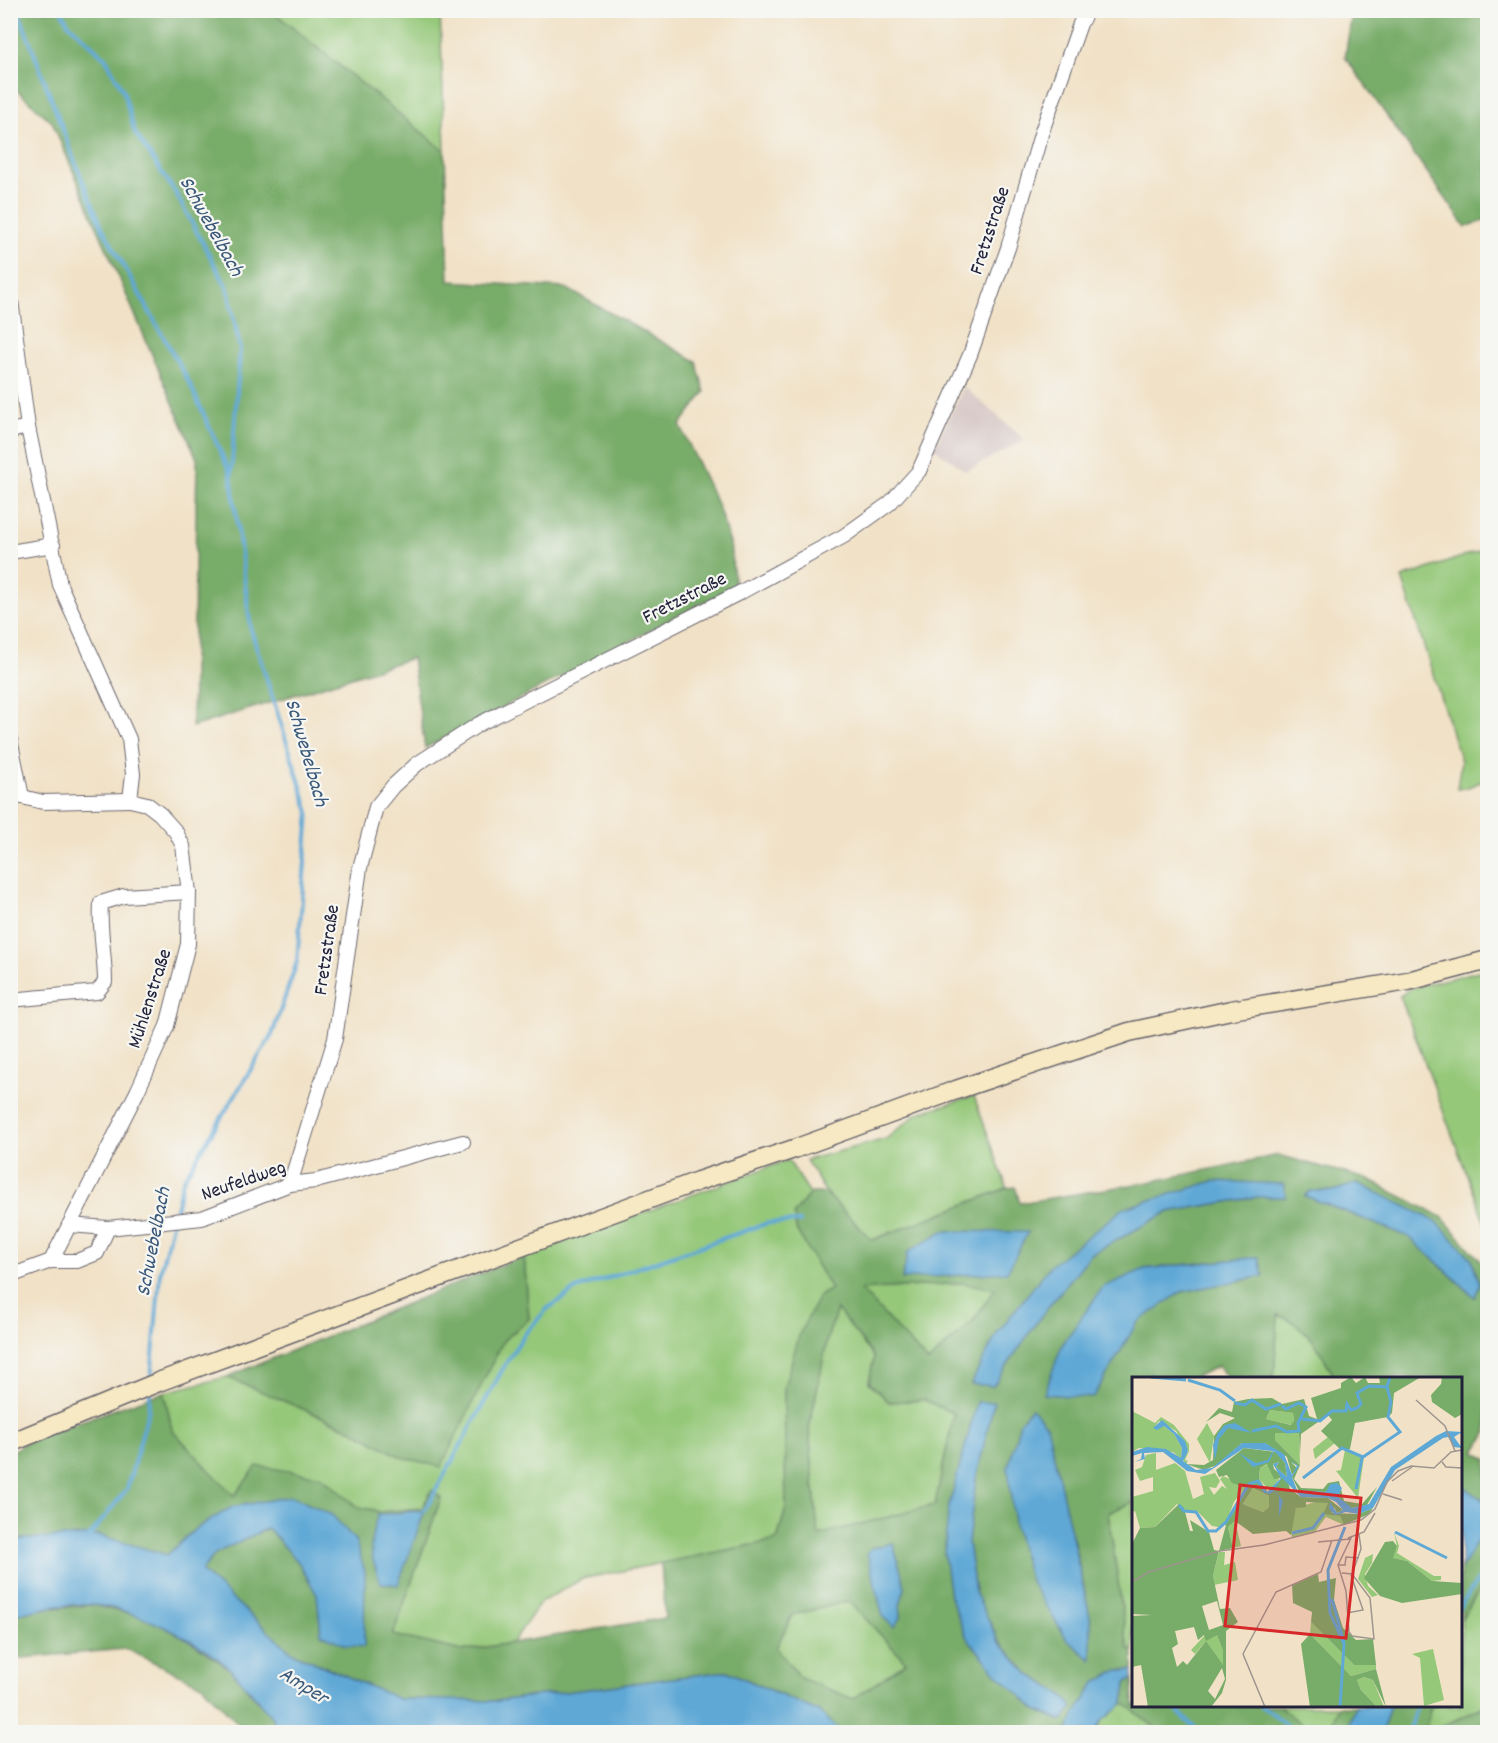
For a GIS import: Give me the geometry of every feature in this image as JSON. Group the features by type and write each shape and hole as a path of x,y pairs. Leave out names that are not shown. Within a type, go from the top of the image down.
{"main road":[{"path":"10,1443 153,1384 698,1181 1129,1032 1231,1010 1389,985 1488,960"}],"street":[{"name":"Fretzstraße","path":"290,1184 335,1039 360,868 376,807 393,786 417,764 479,724 741,592 844,536 890,503 905,488 919,471 970,355 1008,248 1041,134 1087,10"},
{"path":"10,293 28,427 60,585 129,740 133,774 130,800 44,802 16,795 10,739"},
{"path":"10,431 28,427"},
{"path":"10,552 53,545"},
{"name":"Mühlenstraße","path":"51,1261 137,1092 167,1026 188,944 189,892 183,846 176,832 160,814 147,804 130,800"},
{"path":"10,1000 96,992 105,982 101,903 124,896 189,892"},
{"name":"Neufeldweg","path":"69,1224 108,1228 202,1218 290,1184 316,1181 463,1142"},
{"path":"10,1276 51,1261 77,1261 97,1253 108,1228"}],"shaded area":[{"path":"964,387 1025,440 966,471 934,448"}],"green space":[{"path":"1358,10 1487,11 1487,219 1466,227 1345,57 1352,14"},
{"path":"11,11 272,11 445,151 449,281 566,288 696,361 705,392 680,425 718,506 730,543 735,586 425,748 412,658 192,727 197,459 52,122 11,85"},
{"path":"272,11 440,11 445,151"},
{"path":"1487,548 1487,779 1466,788 1457,789 1461,761 1402,578"},
{"path":"1487,969 1487,1228 1400,996 1411,988"},
{"path":"974,1096 1007,1188 872,1240 826,1193 806,1160 886,1139 918,1113"},
{"path":"1278,1155 1367,1179 1442,1217 1487,1268 1487,1432 1475,1452 1487,1459 1487,1503 1466,1488 1462,1496 1462,1377 1334,1377 1313,1340 1298,1326 1278,1315 1274,1377 1227,1377 1218,1366 1195,1377 1132,1377 1132,1502 1108,1513 1128,1649 1132,1651 1132,1670 1118,1670 1076,1713 1067,1732 842,1732 819,1712 727,1671 496,1701 399,1699 293,1653 201,1571 216,1553 268,1528 299,1563 318,1595 321,1634 332,1515 195,1529 167,1555 98,1535 11,1540 11,1453 30,1439 164,1392 172,1430 234,1496 257,1466 321,1476 356,1506 380,1512 422,1508 432,1490 441,1498 393,1635 462,1651 665,1618 661,1563 777,1540 786,1508 784,1387 800,1333 819,1296 831,1289 796,1229 794,1214 810,1193 826,1193 872,1240 1007,1188 1015,1187 1020,1203 1149,1182","holes":["1283,1184 1286,1197 1257,1197 1168,1212 1091,1254 1041,1316 971,1384 998,1332 1124,1209","1310,1191 1334,1191 1471,1258 1475,1297 1409,1237 1305,1196","1259,1257 1263,1276 1181,1292 1136,1323 1144,1269","963,1283 995,1289 973,1321 928,1362 861,1290","837,1309 874,1357 869,1382 889,1402 925,1400 954,1414 935,1505 818,1535 809,1429 828,1336","994,1402 976,1479 968,1542 975,1592 999,1641 1029,1674 1064,1696 966,1636 949,1506","1073,1538 1091,1621 1091,1659","872,1548 905,1587 900,1605 901,1618","849,1601 906,1662 853,1699 800,1678 776,1648 792,1615"]},
{"path":"788,1160 810,1193 794,1214 796,1229 832,1289 784,1387 786,1508 777,1540 582,1579 541,1602 512,1643 462,1651 393,1635 441,1498 431,1491 422,1508 380,1512 356,1506 321,1476 234,1497 172,1430 164,1392 227,1377 353,1430 401,1457 489,1371 503,1341 529,1319 524,1256"},
{"path":"524,1256 529,1319 503,1341 441,1467 401,1457 353,1430 227,1377"},
{"path":"963,1283 996,1288 973,1321 928,1362 860,1290"},
{"path":"837,1309 874,1357 869,1382 889,1402 925,1400 954,1413 935,1505 818,1535 809,1429 828,1336"},
{"path":"1278,1314 1289,1319 1313,1340 1334,1377 1274,1377"},
{"path":"1132,1502 1132,1651 1128,1650 1108,1513"},
{"path":"1487,1524 1487,1578 1462,1617 1462,1566"},
{"path":"1487,1578 1487,1708 1485,1706 1430,1732 1425,1732 1431,1707 1462,1707 1462,1617"},
{"path":"849,1601 906,1662 853,1699 800,1678 776,1648 792,1615"},
{"path":"92,1605 144,1617 186,1638 231,1670 274,1720 272,1732 241,1732 242,1728 202,1685 126,1649 11,1659 10,1616 40,1609"},
{"path":"1132,1679 1132,1707 1280,1707 1310,1731 1331,1726 1339,1707 1356,1707 1346,1732 1161,1732 1124,1703 1126,1682"},
{"path":"1124,1703 1161,1732 1096,1732 1102,1721"},
{"path":"1485,1706 1487,1708 1487,1732 1430,1732"},
{"path":"1280,1707 1339,1707 1331,1726 1310,1731"},
{"path":"1390,1707 1431,1707 1425,1732 1382,1732"}],"water":[{"path":"1214,1181 1283,1184 1286,1197 1257,1197 1168,1212 1091,1254 1041,1316 993,1386 971,1384 998,1332 1050,1266 1124,1208"},
{"path":"1357,1183 1436,1221 1471,1258 1480,1284 1475,1297 1409,1237 1305,1196 1310,1191 1334,1191"},
{"path":"943,1231 1028,1232 1007,1272 902,1279 908,1252"},
{"path":"1259,1257 1263,1276 1181,1292 1137,1323 1093,1398 1044,1394 1062,1345 1103,1287 1144,1269"},
{"path":"977,1402 994,1402 976,1479 968,1542 975,1592 999,1642 1029,1674 1064,1696 1073,1707 1062,1721 1036,1710 997,1674 966,1636 950,1596 944,1554 949,1506"},
{"path":"1031,1408 1047,1425 1091,1621 1091,1660 1066,1638 1030,1581 1014,1523 1008,1468 1020,1422"},
{"path":"1466,1488 1487,1503 1487,1524 1462,1567 1462,1496"},
{"name":"Amper","path":"292,1496 332,1515 355,1540 365,1571 364,1647 345,1645 321,1634 317,1595 299,1563 268,1528 216,1553 201,1571 293,1653 399,1699 496,1701 727,1671 819,1712 842,1732 272,1732 274,1720 232,1671 203,1649 167,1628 128,1613 92,1605 62,1606 11,1616 11,1540 98,1535 167,1555 195,1529 232,1507"},
{"path":"425,1510 398,1585 381,1583 371,1550 372,1534 378,1515"},
{"path":"893,1543 905,1587 900,1605 901,1618 894,1627 883,1617 867,1553 872,1548"},
{"path":"1118,1670 1132,1670 1132,1679 1126,1683 1124,1703 1102,1721 1096,1732 1067,1732 1076,1713 1095,1683"},
{"path":"1356,1707 1390,1707 1382,1732 1346,1732"}],"waterway":[{"path":"18,10 102,227 190,384 231,475"},
{"name":"Schwebelbach","path":"61,10 68,23 106,59 123,90 135,133 175,192 228,289 240,349 231,476 251,630 309,812 297,962 272,1035 183,1180 160,1273 151,1379"},
{"path":"425,1510 505,1365 523,1336 547,1309 576,1289 768,1223 800,1222"},
{"name":"Schwebelbach","path":"87,1539 127,1489 148,1412 150,1393"},
{"path":"1462,1604 1488,1565"},
{"path":"1173,1707 1199,1732"},
{"path":"1262,1707 1294,1732"},
{"path":"1408,1732 1417,1707"}]}
